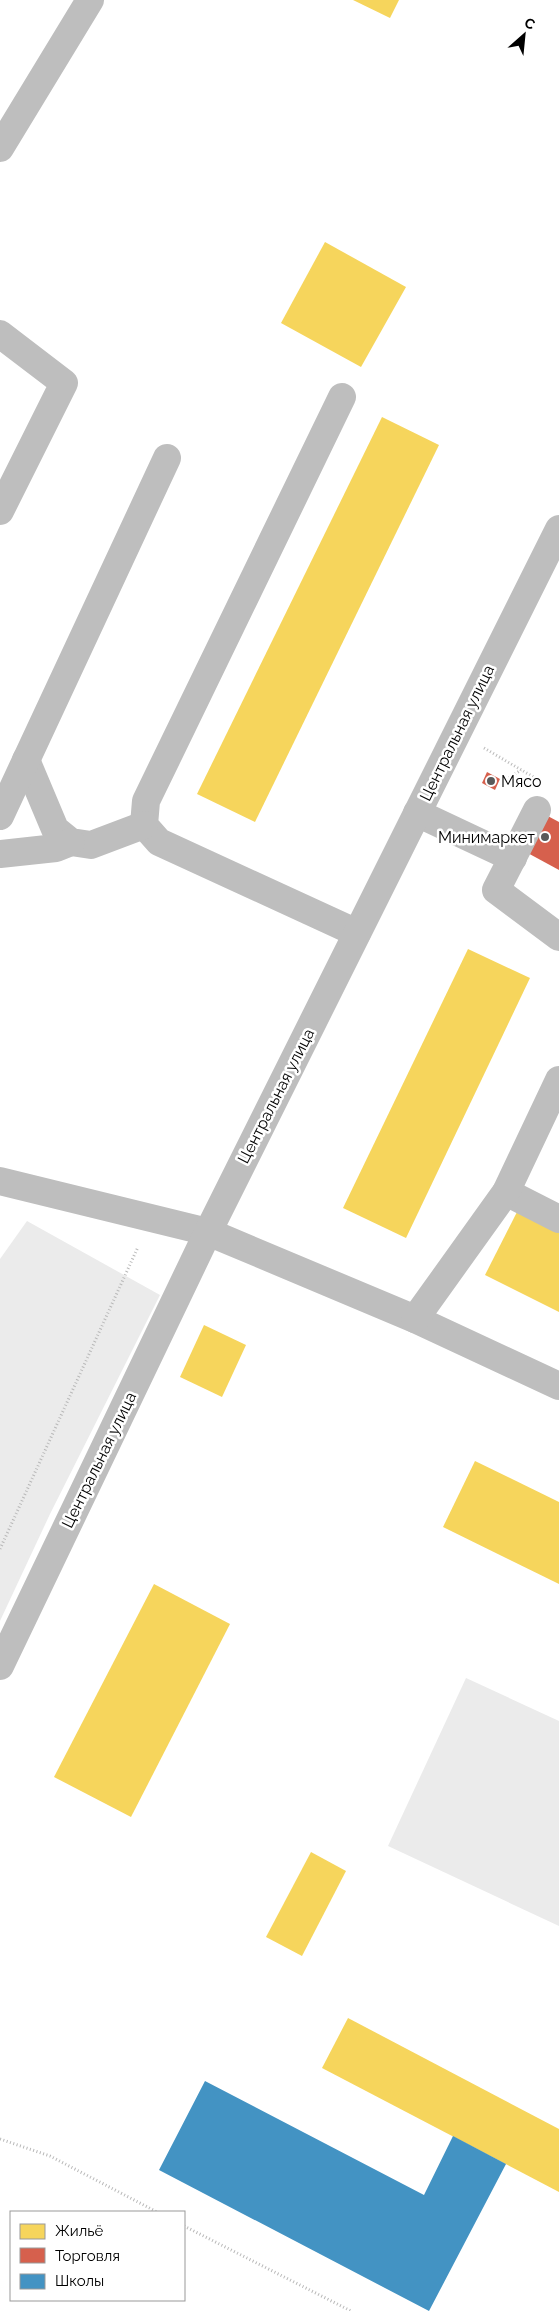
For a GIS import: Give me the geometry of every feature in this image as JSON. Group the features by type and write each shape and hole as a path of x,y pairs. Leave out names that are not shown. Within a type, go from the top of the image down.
{"street":[{"path":"0,148 90,0"},
{"path":"0,334 64,384 0,510"},
{"path":"342,397 146,802 144,825 159,842 357,933"},
{"path":"0,816 167,458"},
{"name":"Центральная улица","path":"0,1666 208,1232 357,933 457,733 553,557 559,529"},
{"path":"26,760 56,829 71,842"},
{"path":"537,810 496,890 559,937"},
{"path":"417,813 513,858"},
{"path":"0,854 56,848 71,842 91,845 144,825"},
{"path":"415,1320 506,1192 559,1080"},
{"path":"0,1181 208,1232 415,1320 559,1386"},
{"path":"506,1192 559,1219"}],"path":[{"path":"457,733 536,778"},
{"path":"509,778 521,770"},
{"path":"0,1549 141,1241"},
{"path":"0,2139 50,2156 155,2211"},
{"path":"185,2227 351,2311"}],"shaded area":[{"path":"27,1221 160,1295 50,1514 0,1621 0,1259"},
{"path":"466,1678 559,1721 559,1926 388,1846"}],"building: Жильё":[{"path":"353,0 399,0 390,18"},
{"path":"325,242 406,287 361,367 281,323"},
{"path":"382,417 439,445 255,822 197,794"},
{"path":"468,949 530,978 406,1238 343,1208"},
{"path":"518,1210 559,1230 559,1312 485,1275"},
{"path":"204,1325 246,1345 222,1397 180,1377"},
{"path":"475,1461 559,1502 559,1584 443,1527"},
{"path":"154,1584 230,1624 131,1817 54,1777"},
{"path":"311,1852 346,1871 302,1956 266,1937"},
{"path":"348,2018 559,2129 559,2192 322,2068"}],"building: Торговля":[{"name":"Мясо","path":"487,772 500,779 495,790 482,783"},
{"name":"Минимаркет","path":"544,814 559,822 559,870 524,851"}],"building: Школы":[{"path":"205,2081 424,2195 453,2136 506,2164 429,2311 159,2170"}],"place":[{"name":"Мясо","path":"491,781"},
{"name":"Минимаркет","path":"545,837"}]}
